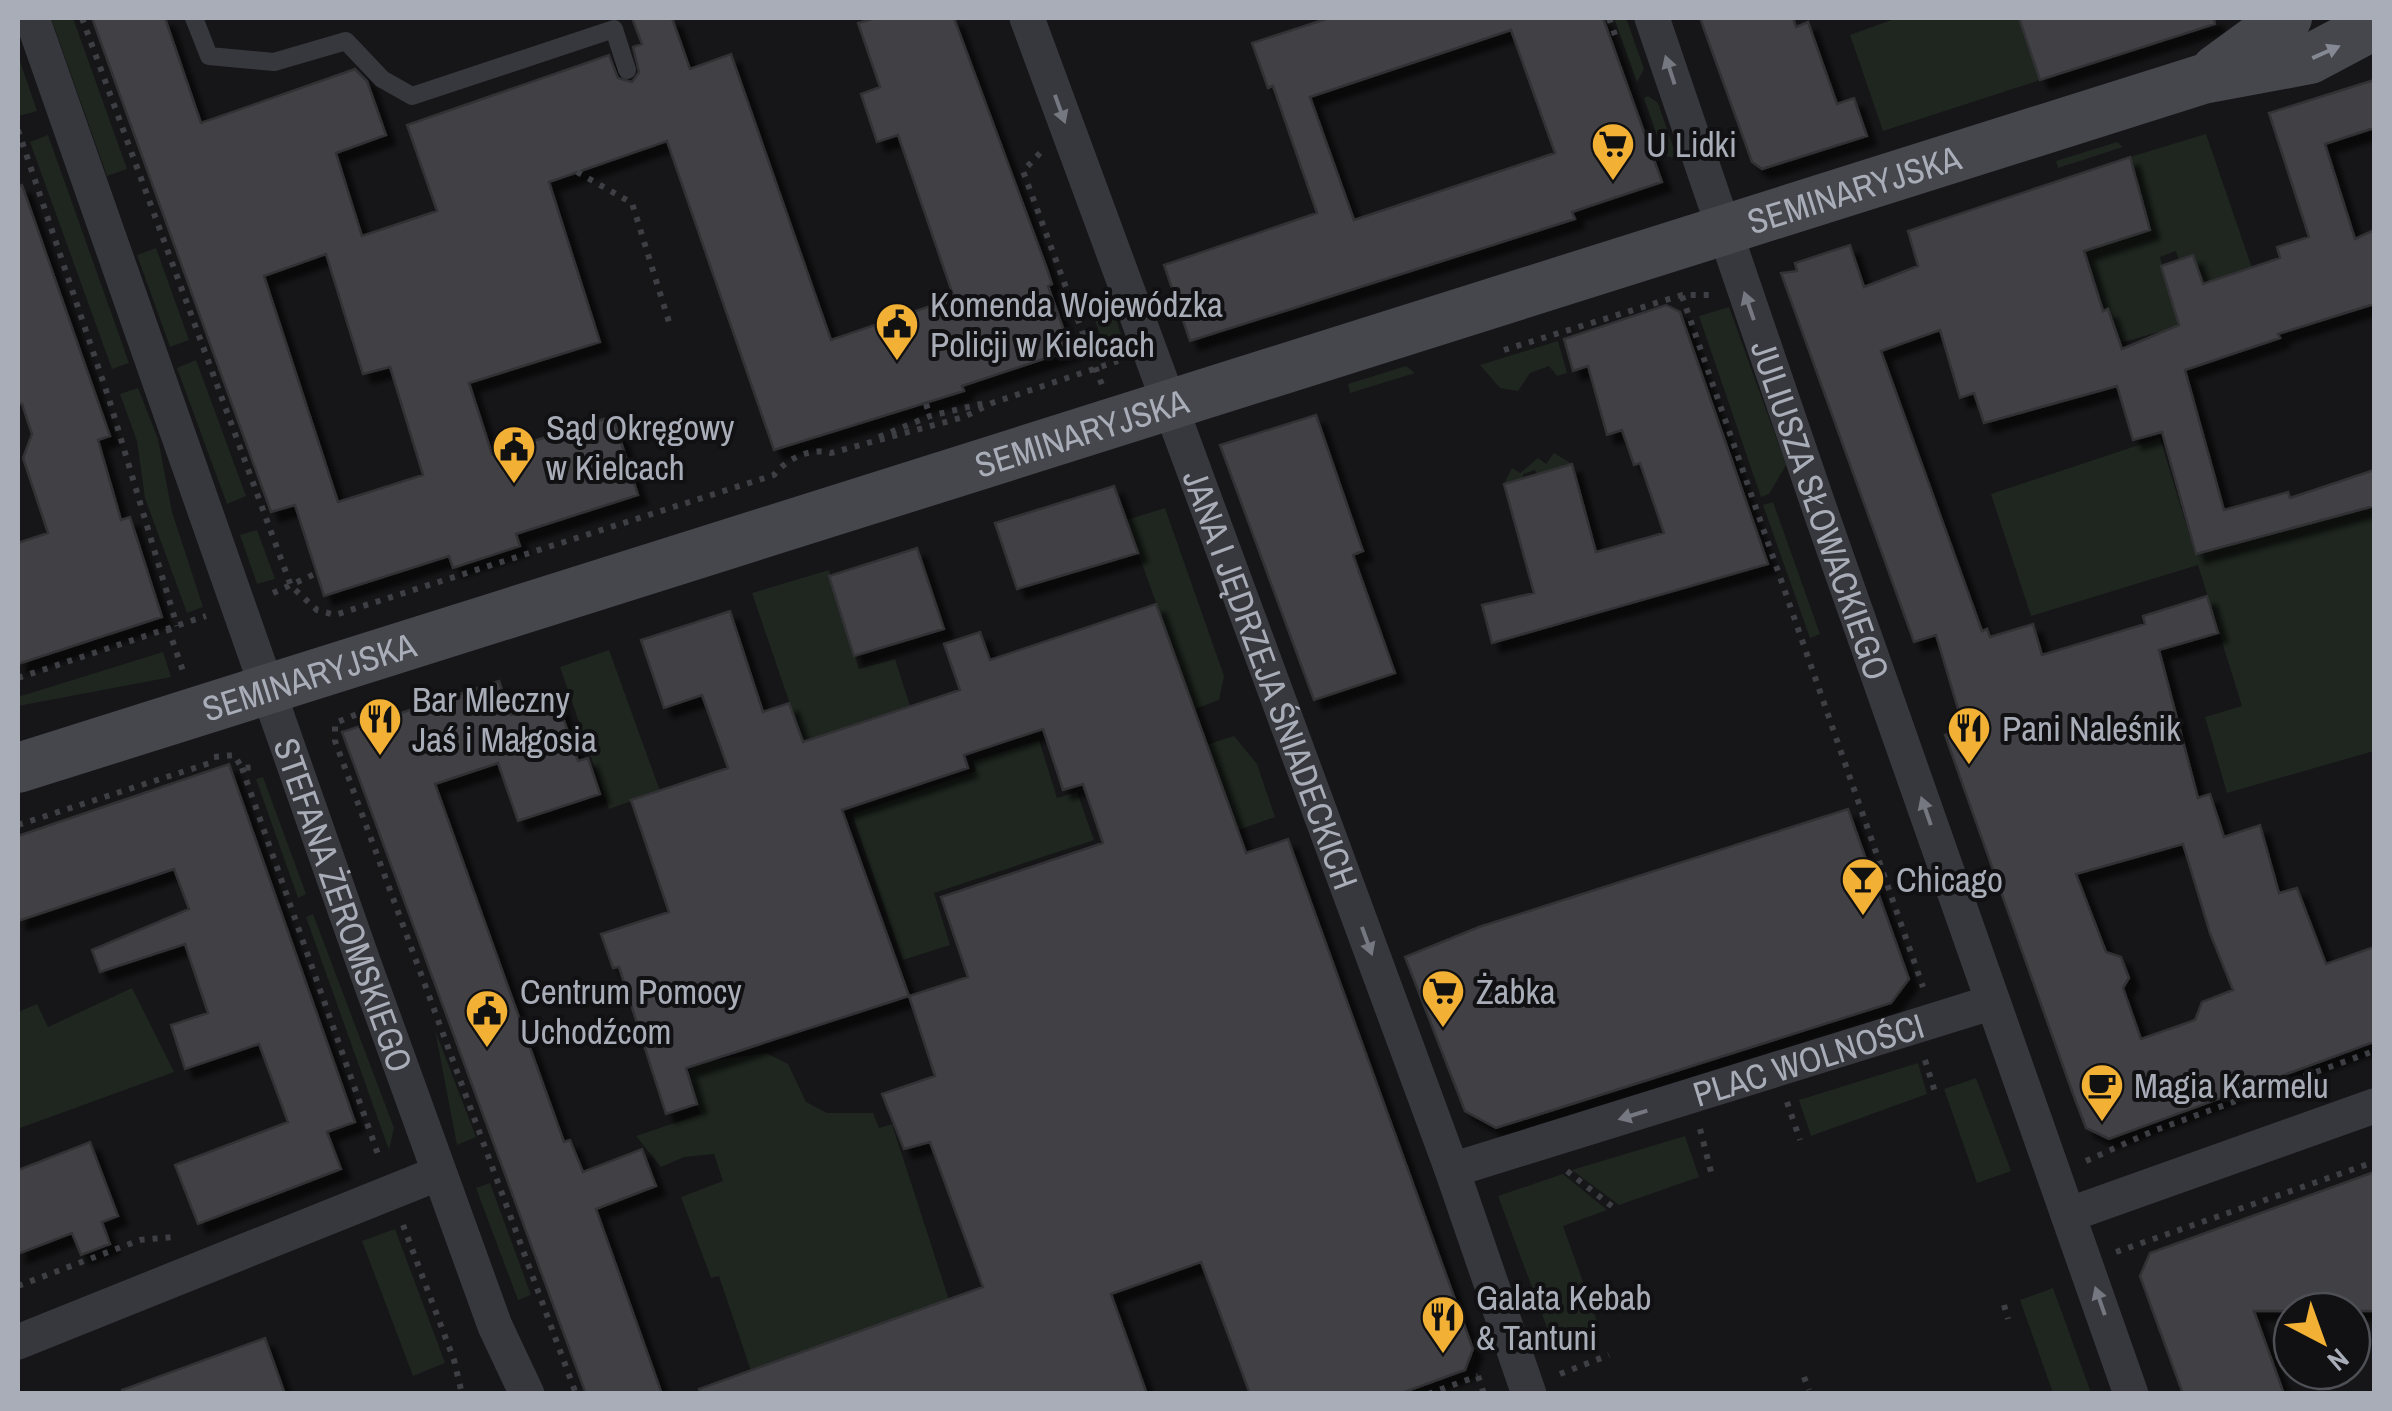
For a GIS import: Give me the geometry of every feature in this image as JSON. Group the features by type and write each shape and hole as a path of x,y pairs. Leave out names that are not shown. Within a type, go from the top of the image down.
{"street":[{"name":"STEFANA ŻEROMSKIEGO","path":"32,18 439,1173 495,1326 528,1394"},
{"name":"JANA I JĘDRZEJA ŚNIADECKICH","path":"1027,18 1452,1170"},
{"name":"JULIUSZA SŁOWACKIEGO","path":"1652,18 1993,1002"},
{"name":"SEMINARYJSKA","path":"2203,78 2287,18"},
{"name":"SEMINARYJSKA","path":"18,768 2203,78 2310,59 2374,25"},
{"name":"PLAC WOLNOŚCI","path":"1452,1170 1993,1002"},
{"path":"1993,1002 2131,1394"},
{"path":"2068,1215 2374,1106"},
{"path":"1452,1170 1528,1394"},
{"path":"18,1342 439,1173"}],"lane":[{"path":"194,18 208,56 274,62 346,41 382,79 412,96 614,29 627,70"}],"path":[{"path":"82,18 291,586 317,610 321,620"},
{"path":"18,130 109,399 184,672"},
{"path":"1046,146 1023,171 1103,386"},
{"path":"577,172 632,202 669,322"},
{"path":"1496,352 1682,295 1714,295"},
{"path":"1682,295 1923,994"},
{"path":"873,440 930,416 992,402 1127,359"},
{"path":"317,610 336,615 487,561 774,474 783,462 964,417 992,402"},
{"path":"926,404 930,416"},
{"path":"291,586 317,573"},
{"path":"18,678 207,616"},
{"path":"352,713 335,723 335,741 576,1394"},
{"path":"207,742 216,760"},
{"path":"18,825 234,756 242,768 382,1166"},
{"path":"242,768 263,765"},
{"path":"1927,1051 1923,1052 1936,1092"},
{"path":"2111,1153 2154,1131 2374,1051"},
{"path":"1785,1096 1800,1140"},
{"path":"1698,1123 1711,1172"},
{"path":"1577,1160 1560,1165 1614,1207"},
{"path":"2118,1251 2374,1162"},
{"path":"400,1218 454,1360 462,1394"},
{"path":"18,1286 140,1240 182,1236"},
{"path":"2004,1306 2008,1319"},
{"path":"1560,1374 1609,1355"},
{"path":"1556,1361 1564,1384"},
{"path":"1428,1394 1478,1376"},
{"path":"1804,1377 1809,1390"}],"shaded area":[{"path":"51,18 73,18 127,169 107,176"},
{"path":"1614,18 1626,18 1644,69 1637,82"},
{"path":"1897,18 2019,18 2040,80 1883,131 1850,35"},
{"path":"18,55 37,111 19,116 18,110"},
{"path":"1648,96 1658,103 1677,158 1664,156 1644,98"},
{"path":"2206,134 2252,268 2203,284 2193,255 2179,260 2176,251 2160,257 2174,310 2198,321 2120,343 2109,310 2103,311 2084,251 2150,230 2130,157"},
{"path":"48,135 129,363 112,369 30,142"},
{"path":"2117,142 2123,147 2058,168 2056,161"},
{"path":"156,248 189,340 170,347 137,255"},
{"path":"1107,293 1124,343 1105,349 1088,300"},
{"path":"1729,307 1786,465 1769,494 1761,497 1699,316"},
{"path":"1558,341 1567,373 1557,376 1549,366 1530,373 1518,391 1500,388 1480,365"},
{"path":"196,360 246,496 227,504 177,368"},
{"path":"1406,366 1415,373 1350,393 1348,384"},
{"path":"138,388 158,439 172,512 203,607 187,613 145,498 137,441 120,394"},
{"path":"2160,438 2195,554 2374,506 2374,751 2227,793 2205,717 2242,706 2198,565 2031,616 1991,494"},
{"path":"1554,453 1572,464 1537,475 1535,470 1504,484 1512,468 1520,473 1538,458 1546,464"},
{"path":"1773,502 1820,634 1810,638 1763,505"},
{"path":"1165,508 1224,676 1219,700 1195,709 1126,520"},
{"path":"257,530 275,579 257,584 240,535"},
{"path":"829,570 859,669 895,659 910,706 803,742 752,593"},
{"path":"609,650 660,791 609,809 560,667"},
{"path":"163,652 171,677 18,706 18,697"},
{"path":"1234,736 1257,764 1275,817 1238,830 1206,745"},
{"path":"1039,740 1057,798 1077,792 1094,840 934,893 950,945 903,960 852,814 976,771 973,761"},
{"path":"263,777 306,894 298,898 256,779"},
{"path":"313,914 394,1128 389,1150 306,917"},
{"path":"132,988 174,1072 20,1128 18,1012 37,1004 48,1027"},
{"path":"435,1030 476,1137 457,1145"},
{"path":"766,1053 788,1064 806,1102 827,1113 873,1113 879,1128 892,1124 949,1300 751,1371 719,1276 711,1278 681,1197 723,1181 714,1154 684,1157 661,1167 636,1136 701,1114 684,1077 695,1063"},
{"path":"1918,1063 1927,1094 1811,1136 1799,1100"},
{"path":"1976,1078 2011,1171 1977,1183 1944,1089"},
{"path":"1685,1136 1699,1177 1619,1205 1572,1170"},
{"path":"1563,1174 1607,1210 1563,1226 1598,1324 1552,1341 1498,1196"},
{"path":"490,1183 531,1295 518,1300 476,1188"},
{"path":"395,1229 445,1363 413,1376 362,1241"},
{"path":"2053,1288 2091,1393 2053,1393 2020,1300"}],"building":[{"path":"92,18 165,18 201,123 355,69 367,81 386,135 336,153 362,236 437,211 407,125 609,55 618,78 632,82 639,72 633,47 642,44 632,18 672,18 690,69 731,54 831,340 954,298 898,135 877,142 861,94 880,87 858,23 875,18 954,18 1046,266 1052,284 1048,286 1071,350 962,386 964,391 774,450 667,141 549,182 600,342 469,383 492,454 613,416 638,495 516,534 520,546 453,568 449,556 324,596 295,505 271,512","holes":["326,254 363,374 390,367 423,475 338,502 264,276"]},
{"path":"1329,18 1603,18 1662,182 1572,212 1575,219 1190,341 1164,265 1317,213 1273,86 1268,88 1252,43","holes":["1511,30 1555,153 1354,220 1310,97"]},
{"path":"1700,18 1793,18 1796,27 1808,22 1837,104 1854,98 1867,136 1762,169 1752,162"},
{"path":"2019,18 2214,18 2215,24 2040,80"},
{"path":"2374,80 2374,128 2325,144 2355,239 2374,230 2374,304 2278,334 2280,338 2185,370 2224,510 2288,492 2290,498 2374,470 2374,506 2196,554 2162,432 2133,440 2117,386 1984,423 1974,393 1960,398 1940,330 1881,351 1982,631 1987,629 1990,637 2033,624 2042,655 2145,624 2143,616 2207,596 2218,633 2159,650 2198,798 2210,794 2224,837 2260,825 2279,893 2297,888 2326,964 2374,947 2374,1042 2109,1139 2086,1128 2073,1094 1945,735 1964,729 1936,635 1914,642 1781,273 1797,271 1795,263 1850,245 1864,287 1918,266 1908,231 2130,157 2150,230 2084,251 2103,311 2108,309 2122,349 2179,325 2161,266 2193,255 2203,284 2280,258 2277,247 2309,237 2269,113","holes":["2183,844 2210,933 2233,990 2202,1002 2195,1020 2141,1039 2123,988 2129,978 2121,957 2106,952 2076,874"]},
{"path":"22,185 110,436 98,440 121,520 130,517 162,617 18,664 18,543 48,533 23,458 32,434 22,404 18,404 18,186"},
{"path":"1666,305 1680,312 1768,564 1492,643 1482,605 1534,593 1504,484 1572,464 1596,552 1664,533 1640,463 1634,465 1622,430 1607,435 1588,366 1573,371 1564,339"},
{"path":"1316,415 1363,551 1353,555 1395,673 1314,700 1220,445"},
{"path":"1114,486 1138,553 1017,589 995,523"},
{"path":"917,548 944,629 854,656 829,576"},
{"path":"1156,604 1246,853 1288,839 1473,1349 1465,1370 1399,1394 1250,1394 1201,1262 1111,1294 1147,1394 700,1394 699,1389 983,1287 930,1142 904,1149 882,1094 935,1076 909,996 686,1068 697,1104 666,1114 619,967 613,968 601,934 669,912 631,800 728,768 702,695 664,708 641,640 730,611 763,712 789,703 803,742 960,690 944,644 980,632 990,660","holes":["1043,729 1063,790 1083,784 1103,843 941,897 968,977 909,996 842,810 968,768 964,755"]},
{"path":"499,681 511,715 557,700 578,761 588,758 600,794 518,821 498,763 435,784 564,1142 570,1140 583,1172 642,1149 656,1186 596,1209 662,1394 586,1394 342,732"},
{"path":"229,764 355,1122 327,1132 341,1169 198,1224 175,1165 288,1122 259,1044 185,1069 171,1025 208,1013 185,944 100,972 92,950 189,909 174,869 18,921 18,836"},
{"path":"1848,809 1909,979 1891,1003 1496,1128 1465,1111 1405,957 1479,927"},
{"path":"90,1142 118,1216 102,1222 110,1244 81,1255 72,1233 18,1254 18,1170"},
{"path":"2374,1172 2374,1311 2372,1291 2272,1291 2272,1311 2254,1311 2272,1361 2272,1391 2284,1394 2183,1394 2140,1276 2150,1253"},
{"path":"265,1338 285,1394 123,1394 122,1390"}],"place":[{"name":"U Lidki","path":"1613,182"},
{"name":"Komenda Wojewódzka Policji w Kielcach","path":"897,362"},
{"name":"Sąd Okręgowy w Kielcach","path":"514,485"},
{"name":"Bar Mleczny Jaś i Małgosia","path":"380,757"},
{"name":"Pani Naleśnik","path":"1969,766"},
{"name":"Chicago","path":"1863,917"},
{"name":"Żabka","path":"1443,1029"},
{"name":"Centrum Pomocy Uchodźcom","path":"487,1049"},
{"name":"Magia Karmelu","path":"2102,1123"},
{"name":"Galata Kebab & Tantuni","path":"1443,1355"}]}
